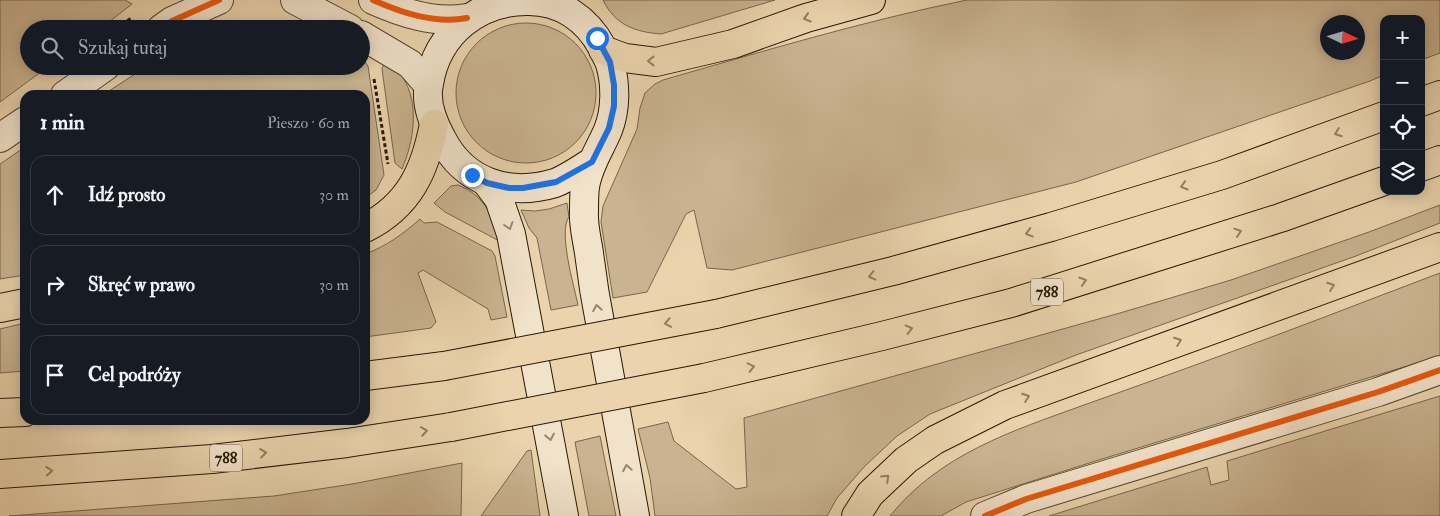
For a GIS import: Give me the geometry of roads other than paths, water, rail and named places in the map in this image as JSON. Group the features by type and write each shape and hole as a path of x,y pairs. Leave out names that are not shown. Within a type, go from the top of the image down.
{"main road":[{"path":"174,20 219,0"},
{"path":"295,0 333,20"},
{"path":"373,0 395,10 421,17 451,21 467,18 482,10 515,0 536,1 564,8 578,17 584,13 610,62 614,85 614,106 609,128 592,162 585,187 584,219 597,307 635,516"},
{"path":"603,50 625,58 656,62 733,44 806,18 870,0"},
{"path":"467,18 450,36 438,57 428,85 434,124 454,158 472,175 487,183 509,188 540,186 556,182 592,162"},
{"path":"370,40 410,64 428,85"},
{"path":"72,90 93,75"},
{"path":"1425,101 1440,95"},
{"path":"370,375 444,366 716,314 893,271 1051,227 1222,175 1380,117"},
{"path":"0,138 20,124"},
{"path":"370,225 384,218 396,208 418,178 430,148 434,124"},
{"path":"1425,166 1440,160"},
{"name":"788","path":"0,474 212,459 347,443 451,427 704,378 1011,303 1280,218 1380,182"},
{"path":"487,183 499,200 512,234 564,516"},
{"path":"856,516 870,494 906,460 935,440 1005,405 1440,247"},
{"path":"0,308 20,304"},
{"path":"985,516 1026,498 1378,392 1440,370"},
{"path":"0,413 20,412"}]}
